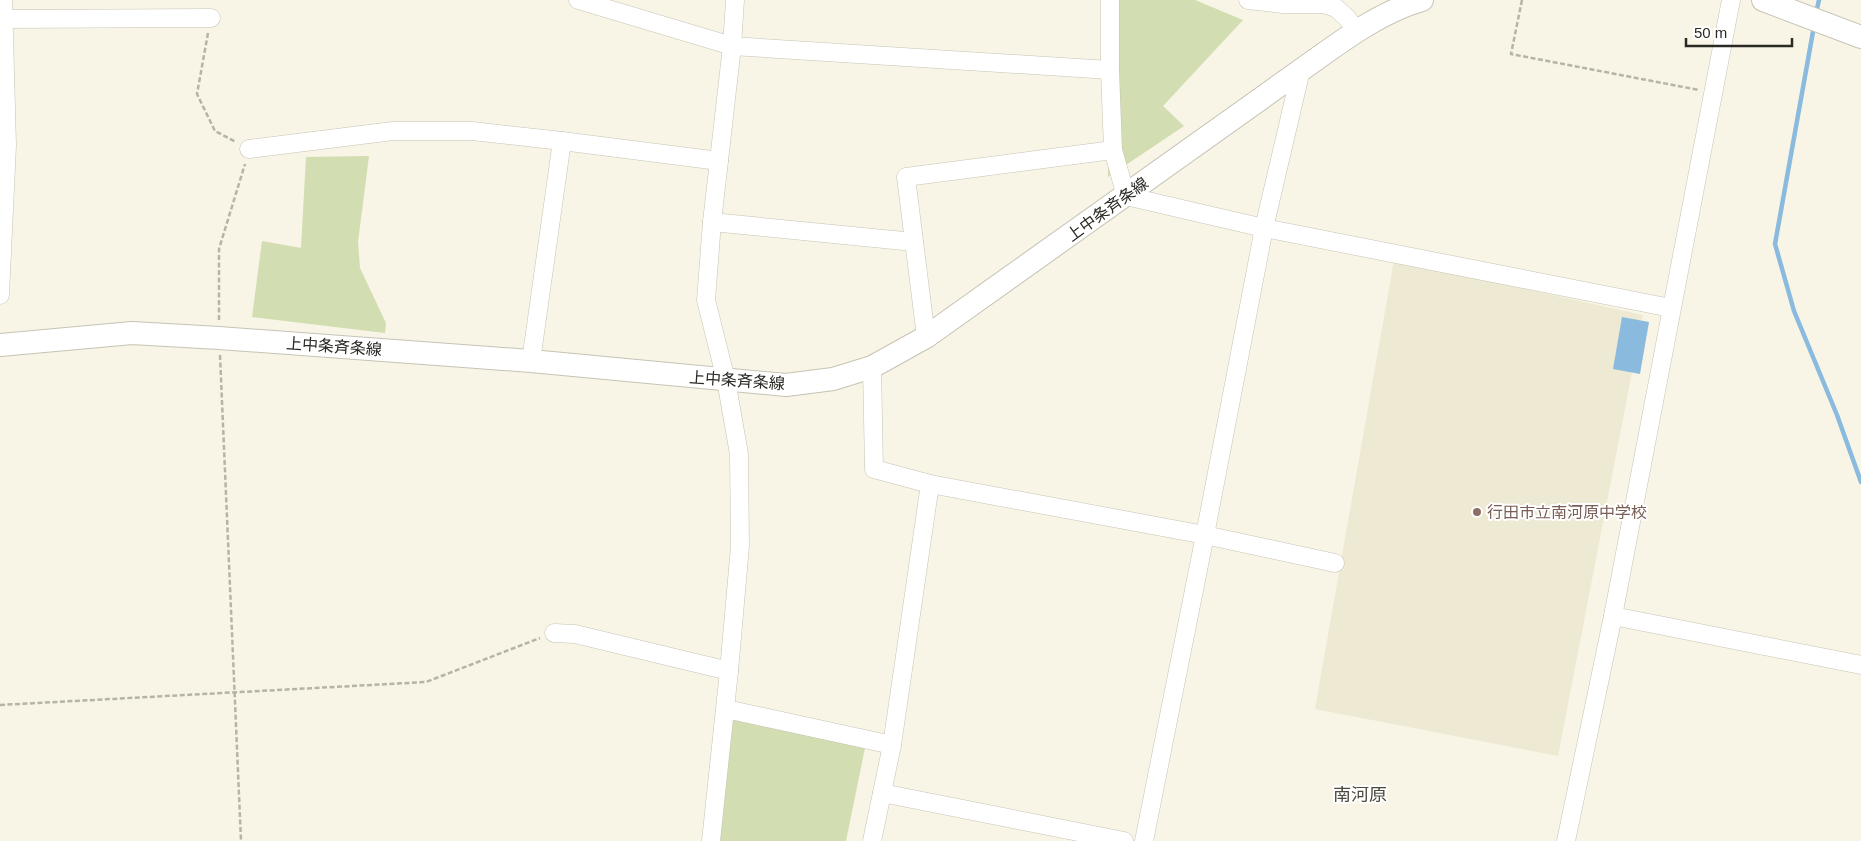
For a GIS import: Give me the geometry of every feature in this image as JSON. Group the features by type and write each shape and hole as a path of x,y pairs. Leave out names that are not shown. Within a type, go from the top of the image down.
{"main road":[{"name":"上中条斉条線","path":"0,345 132,333 531,361 786,385 833,379 872,367 926,337 1300,70 1388,14 1422,0"},
{"path":"1763,0 1861,37"}],"street":[{"path":"0,295 2,207 7,146 3,0"},
{"path":"578,0 732,46 1110,70"},
{"path":"711,841 726,709 740,546 740,454 726,380 706,300 712,222 732,46 735,0"},
{"path":"1110,0 1113,150 1126,196 1264,228 1671,308"},
{"path":"1248,0 1323,4 1336,8 1347,18 1357,32"},
{"path":"1566,841 1613,616 1731,0"},
{"path":"4,19 211,18"},
{"path":"1144,841 1264,228 1300,70"},
{"path":"249,149 393,131 472,131 719,161"},
{"path":"531,361 562,141"},
{"path":"926,337 906,177 1113,150"},
{"path":"712,222 914,242"},
{"path":"872,367 874,469 930,484 1205,535 1335,563"},
{"path":"872,841 892,745 930,484"},
{"path":"1613,616 1861,665"},
{"path":"554,633 575,634 728,671"},
{"path":"726,709 892,745"},
{"path":"882,793 1124,841"}],"path":[{"path":"1522,0 1511,54 1712,93"},
{"path":"0,705 426,682 554,633"},
{"path":"236,693 241,841"}],"shaded area":[{"name":"行田市立南河原中学校","path":"1394,260 1643,315 1558,756 1315,709"}],"green space":[{"path":"1106,0 1195,0 1243,20 1163,106 1184,126 1108,177"},
{"path":"369,156 358,242 360,268 386,323 385,333 252,317 262,241 301,248 306,157"},
{"path":"720,714 866,743 846,841 704,841"}],"water":[{"path":"1622,317 1649,322 1640,374 1613,369"}],"waterway":[{"path":"1816,13 1819,0"},
{"path":"1814,26 1775,244 1794,311 1837,415 1861,482"}],"place":[{"name":"行田市立南河原中学校","path":"1477,512"}],"district":[{"name":"南河原","path":"1360,795"}]}
